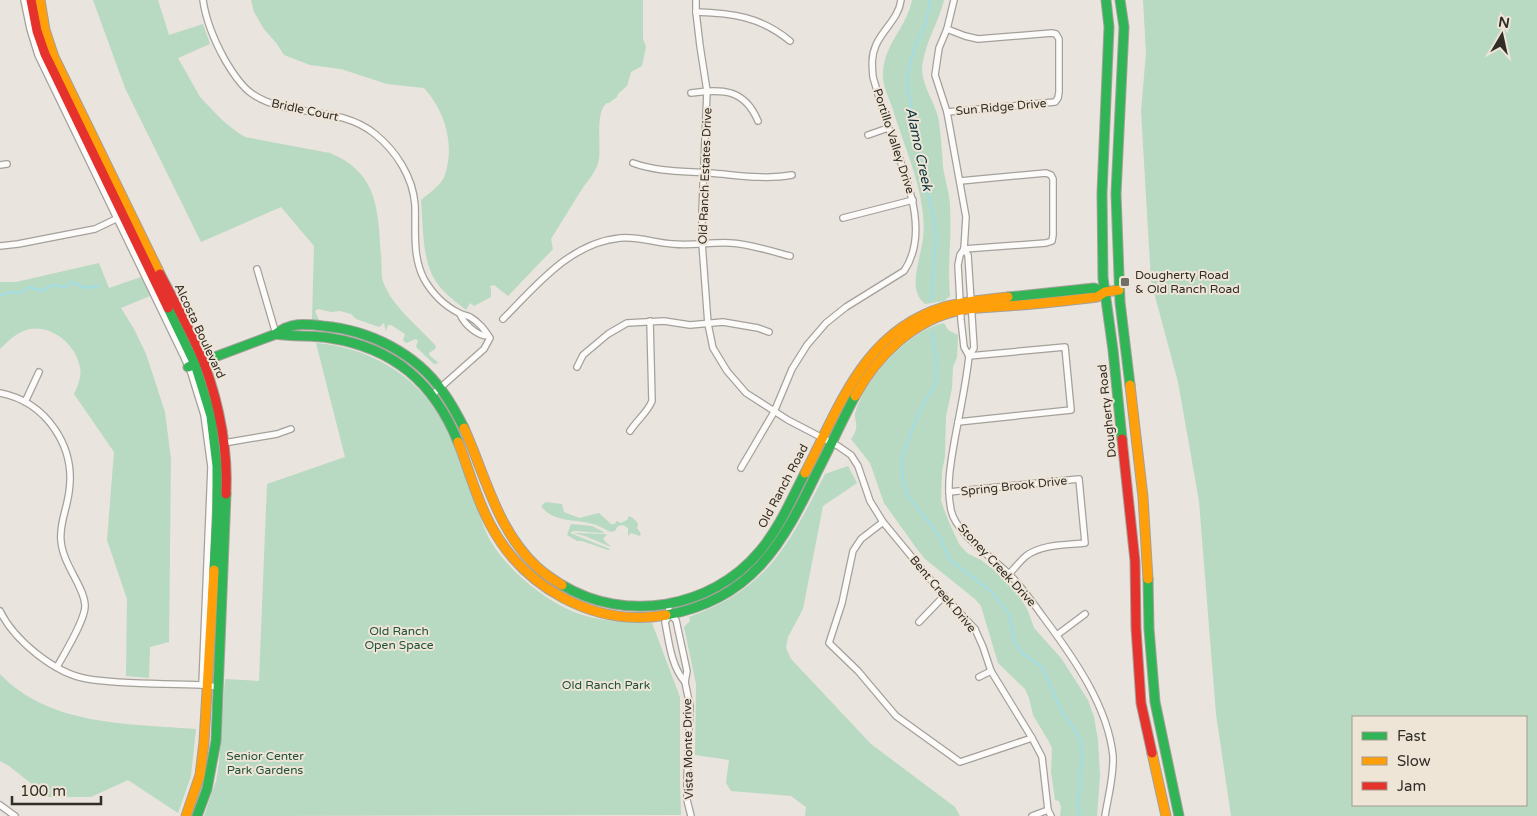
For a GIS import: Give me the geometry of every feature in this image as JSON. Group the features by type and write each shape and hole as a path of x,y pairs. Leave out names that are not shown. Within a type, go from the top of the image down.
{"main road":[{"name":"Alcosta Boulevard","path":"31,0 37,32 45,54 195,364 211,416 218,466 217,516 205,685 204,742 200,775 194,798 186,816"},
{"name":"Alcosta Boulevard","path":"40,0 45,30 54,58 123,216"},
{"name":"Dougherty Road","path":"1106,0 1109,27 1102,193 1103,278 1113,350 1136,561 1136,628 1141,703 1166,816"},
{"name":"Dougherty Road","path":"1120,0 1124,27 1116,194 1119,290 1143,497 1148,561 1149,629 1155,702 1179,816"},
{"name":"Old Ranch Road","path":"195,364 276,334 286,326 328,326 355,331 396,349 424,370 452,405 465,430 502,525 516,546 537,568 553,581 578,594 607,604 656,607 680,602 711,590 734,576 752,561 779,525 844,393 860,367 880,344 904,325 925,314 971,305 1094,288 1105,292 1119,290"},
{"name":"Old Ranch Road","path":"276,334 287,336 309,335 352,342 372,349 408,370 443,408 455,433 492,529 506,551 528,575 548,590 588,609 628,617 670,615 714,601 739,586 758,569 776,550 790,529 854,397 870,372 887,352 927,322 954,312 961,307"},
{"name":"Alcosta Boulevard","path":"195,364 213,387 224,443 227,482 216,741 211,776 204,801 197,816"}],"street":[{"name":"Alcosta Boulevard","path":"24,0 38,55 123,216 195,364"},
{"name":"Bridle Court","path":"203,0 220,50 234,75 251,93 281,107 343,118 366,128 390,147 404,168 415,202 416,252 420,269 433,292 460,314 470,317 482,326 487,331 489,342 484,349 432,394"},
{"name":"Old Ranch Estates Drive","path":"696,0 707,91 702,243 708,324 713,348 727,371 746,393 774,412 831,443"},
{"name":"Portillo Valley Drive","path":"741,468 774,412 792,369 807,345 826,323 846,307 904,271 910,262 915,226 913,200 888,128 873,77 872,61 876,46 894,18 902,0"},
{"path":"954,0 947,30 939,48 935,75 947,112 960,181 966,217 964,249 1046,243 1052,240 1054,235 1053,179 1051,175 1046,173 960,181"},
{"path":"696,12 725,12 741,15 778,31 790,41"},
{"name":"Sun Ridge Drive","path":"947,30 978,39 1052,33 1056,34 1059,38 1058,98 1055,102 947,112"},
{"path":"691,93 725,90 737,95 753,110 758,121"},
{"path":"868,135 888,128"},
{"path":"633,163 646,168 777,178 792,175"},
{"path":"843,218 913,200"},
{"path":"0,246 95,229 123,216"},
{"path":"503,319 558,265 577,252 599,242 622,238 646,239 674,244 733,243 790,256"},
{"name":"Stoney Creek Drive","path":"969,356 964,347 958,265 960,255 964,249 968,255 974,348 969,356 950,466 949,492 951,512 962,530 986,555 1009,574 1057,635 1091,688 1111,745 1113,768 1105,816"},
{"path":"257,269 276,334"},
{"path":"577,367 583,355 608,334 627,323 664,321 690,325 723,322 758,328 769,332"},
{"path":"630,431 635,422 648,410 652,401 650,322"},
{"path":"958,422 1071,410 1066,347 969,356"},
{"path":"25,402 39,372"},
{"path":"0,393 25,402 43,415 58,433 66,450 70,467 69,492 62,521 61,540 64,557 82,595 85,606 71,642 57,668"},
{"path":"224,443 277,434 291,429"},
{"name":"Bent Creek Drive","path":"831,443 851,455 858,466 870,502 883,522 944,596 975,629 990,671 1042,757 1050,813"},
{"name":"Spring Brook Drive","path":"949,492 1079,479 1085,543 1052,546 1035,551 1026,556 1009,574"},
{"path":"883,522 861,539 854,551 842,603 829,644 858,671 896,716 960,762 1032,738"},
{"path":"919,622 944,596"},
{"name":"Vista Monte Drive","path":"668,605 670,615 676,620 687,672 685,682 690,706 687,800 691,816"},
{"path":"0,611 19,639 37,654 57,668 86,679 218,687"},
{"path":"1057,635 1085,614"},
{"name":"Vista Monte Drive","path":"670,615 665,622 671,653 678,674 685,682"},
{"path":"978,677 990,671"},
{"path":"0,805 15,816"},
{"path":"1032,816 1050,813"}],"green space":[{"path":"93,0 158,0 169,35 203,24 210,44 178,58 200,97 222,120 245,137 330,153 346,161 358,171 372,194 376,208 379,222 382,278 385,287 405,315 436,346 429,353 439,363 434,364 416,347 418,341 416,339 406,343 403,340 405,334 391,325 388,325 386,331 384,323 379,327 356,319 351,314 318,309 315,311 319,320 312,320 314,246 281,207 201,242 125,88"},
{"path":"251,0 643,0 643,39 646,47 642,66 631,72 627,86 617,97 603,107 599,128 598,163 551,239 553,249 508,296 494,285 490,286 491,297 474,306 470,303 466,310 438,284 431,272 425,252 421,200 443,179 449,152 446,128 438,107 424,88 387,84 341,69 310,65 284,55 264,29 254,12"},
{"path":"912,0 944,0 927,45 922,69 925,84 939,122 943,167 949,198 950,296 944,301 925,304 916,289 917,268 924,223 919,190 883,81 886,56 905,20"},
{"path":"1143,0 1537,0 1537,816 1231,816 1216,714 1199,501 1178,382 1151,281 1141,111 1146,53"},
{"path":"99,263 109,288 141,277 150,296 121,308 146,354 165,412 171,459 169,642 150,647 149,678 126,676 127,599 107,540 114,452 74,394 80,374 78,359 74,351 62,338 47,330 29,329 21,332 0,349 0,282 16,282"},
{"path":"944,323 948,330 958,335 957,357 953,367 952,388 946,416 941,501 959,544 967,553 981,560 995,571 1020,597 1028,611 1034,628 1061,658 1088,700 1094,717 1098,740 1100,776 1097,816 1060,816 1061,807 1059,801 1055,800 1051,772 1052,748 1033,715 1025,689 998,663 981,606 975,599 925,559 917,549 884,503 870,463 851,439 856,430 856,410 869,383 879,370 917,335 931,327"},
{"name":"Old Ranch Open Space","path":"316,343 354,350 371,357 404,376 431,403 454,446 484,528 502,558 520,577 552,601 574,612 593,618 613,621 652,623 680,697 681,815 204,816 216,781 219,763 225,679 259,681 267,484 345,457"},
{"path":"848,466 857,483 823,506 803,609 788,637 786,648 791,659 871,744 955,807 960,816 805,816 806,807 791,796 731,791 726,783 729,760 695,755 696,684 684,627 690,621 689,617 716,606 739,593 757,578 787,543 825,474"},
{"path":"546,502 562,504 564,512 579,518 599,513 611,524 615,524 616,521 621,523 627,520 629,516 638,524 637,528 641,534 640,536 631,533 628,536 628,528 623,525 618,526 615,531 611,532 587,522 559,518 541,506"},
{"path":"571,524 592,526 604,532 574,531 570,533 610,549 577,541 567,535"},
{"path":"573,533 607,534 603,539 611,547 585,536"},
{"path":"0,674 20,691 42,704 66,713 118,723 196,729 191,776 178,813 128,780 91,797 48,797 0,761"}],"waterway":[{"name":"Alamo Creek","path":"930,0 926,21 911,62 908,90 916,143 935,225 936,239 931,300"},
{"path":"0,296 10,292 20,293 29,287 43,291 52,285 65,287 73,282 85,288 99,286"},
{"name":"Alamo Creek","path":"932,332 937,367 935,384 918,414 902,457 903,478 907,495 939,535 949,559 992,592 1009,614 1014,641 1023,654 1042,667 1062,712 1080,741 1082,756 1078,805 1080,816"}],"traffic: fast":[{"path":"1106,0 1109,27 1102,193 1103,278 1122,439"},
{"path":"1120,0 1124,27 1116,194 1120,302 1130,385"},
{"path":"1008,297 1094,288 1105,292"},
{"path":"168,308 195,364 211,416 217,466 214,570"},
{"path":"188,367 276,334 287,327 310,325 340,328 374,338 405,355 419,366 443,392 464,428"},
{"path":"276,334 323,337 353,343 374,350 392,360 409,372 437,402 458,442"},
{"path":"666,615 696,607 721,596 743,582 761,564 791,522 855,396"},
{"path":"562,585 587,597 613,604 639,606 666,604 692,598 717,587 739,571 759,552 773,534 805,473"},
{"path":"197,816 207,789 216,741 226,494"},
{"path":"1148,579 1149,629 1155,702 1179,816"}],"traffic: slow":[{"path":"40,0 45,30 54,57 160,274"},
{"path":"855,396 874,367 899,341 928,322 944,315 968,309 1097,297 1105,292 1119,290"},
{"path":"805,473 843,397 874,352 893,334 916,318 944,307 1008,297"},
{"path":"1130,385 1143,497 1148,579"},
{"path":"464,428 494,502 512,537 537,567 562,585"},
{"path":"458,442 490,524 504,547 521,567 541,584 563,598 587,609 613,615 639,617 666,615"},
{"path":"186,816 200,775 204,742 214,570"},
{"path":"1152,753 1166,816"}],"traffic: jam":[{"path":"31,0 37,31 45,54 168,308"},
{"path":"160,274 194,341 209,379 218,411 224,444 226,494"},
{"path":"1122,439 1135,561 1136,628 1141,703 1152,753"}],"place":[{"name":"Dougherty Road & Old Ranch Road","path":"1125,282"}],"park label":[{"name":"Old Ranch Park","path":"606,685"},
{"name":"Senior Center Park Gardens","path":"265,763"}]}
